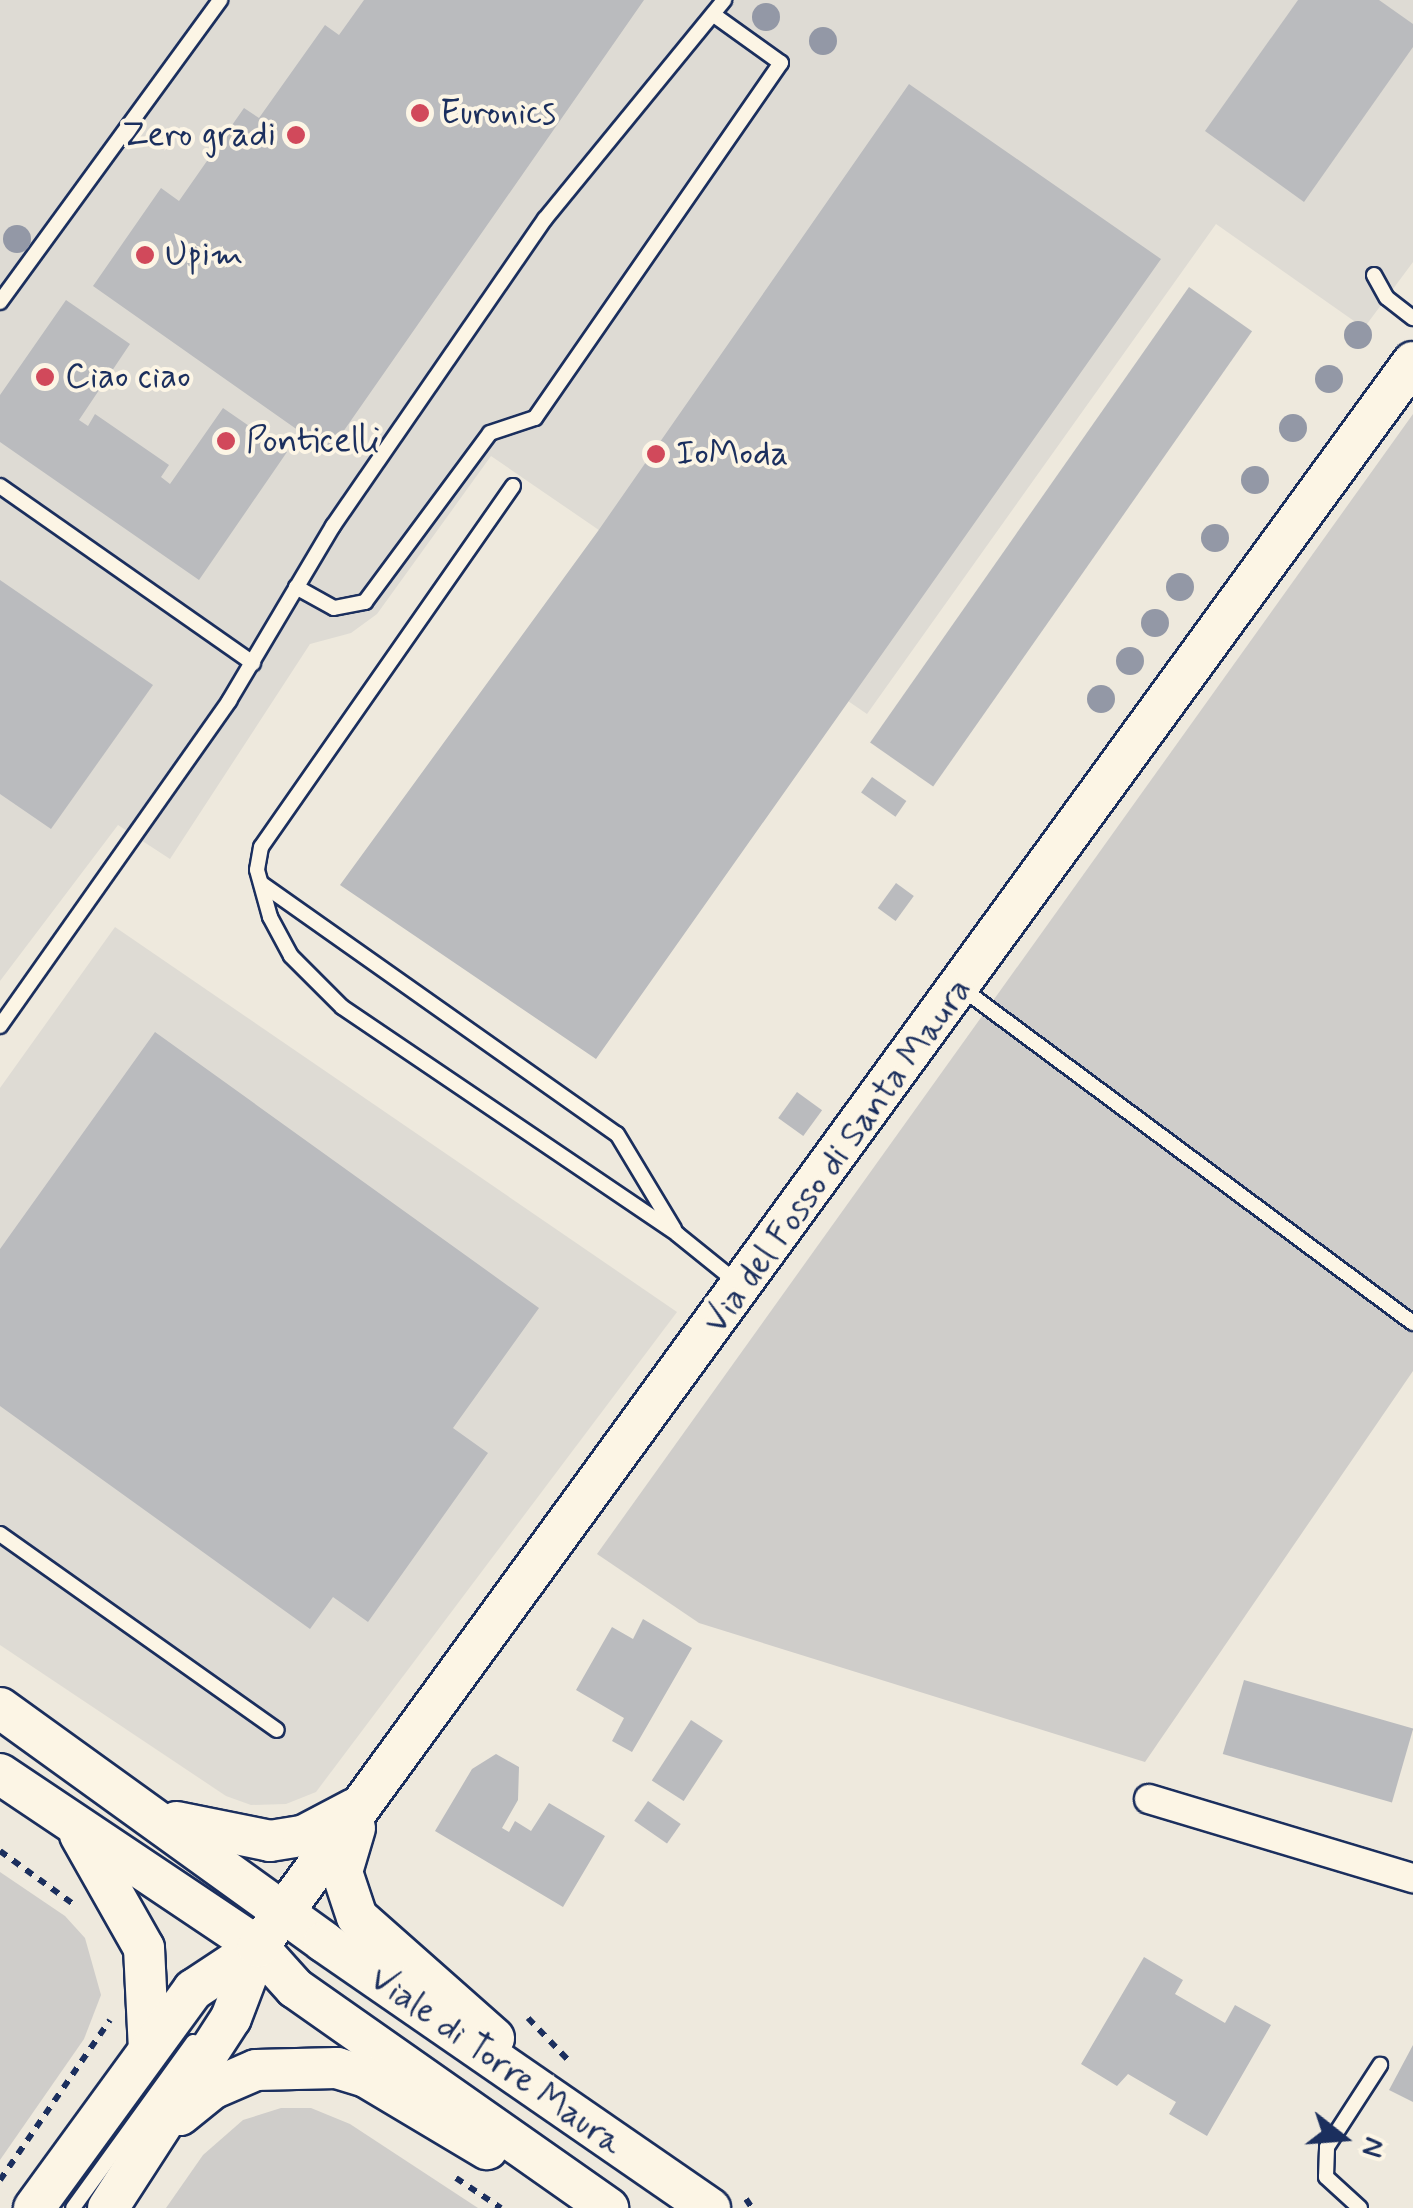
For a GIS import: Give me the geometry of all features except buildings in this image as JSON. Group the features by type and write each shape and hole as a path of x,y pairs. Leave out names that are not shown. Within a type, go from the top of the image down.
{"street":[{"name":"Via del Fosso di Santa Maura","path":"108,2208 231,2018 258,1947 744,1288 1413,362"},
{"name":"Viale di Torre Maura","path":"0,1708 283,1913 516,2074 724,2201"},
{"name":"Viale di Torre Maura","path":"0,1774 258,1947 295,1988 608,2208"},
{"path":"1149,1798 1413,1878"},
{"path":"151,1814 270,1842 303,1836 366,1802"},
{"path":"366,1802 342,1872 357,1917 469,2010 516,2074"},
{"path":"70,1819 144,1948 149,2049"},
{"name":"Via del Fosso di Santa Maura","path":"34,2208 193,1990 258,1947"},
{"path":"155,2138 212,2089 234,2078 275,2067 337,2068 366,2077 492,2152 567,2180"}],"lane":[{"path":"0,302 220,0"},
{"path":"0,1026 254,664 296,587 545,219 724,0"},
{"path":"296,587 334,608 365,602 490,433 535,418 781,64 714,15"},
{"path":"1374,275 1387,298 1413,318"},
{"path":"0,486 254,664"},
{"path":"512,486 260,847 262,884 280,942 342,1007 677,1234 744,1288"},
{"path":"262,884 616,1134 677,1234"},
{"path":"960,987 1413,1324"},
{"path":"0,1534 276,1730"},
{"name":"Via del Fosso di Santa Maura","path":"74,2208 258,1947"},
{"path":"1360,2208 1326,2177 1327,2147 1380,2065"}],"path":[{"path":"0,1851 81,1910"},
{"path":"520,2012 577,2070"},
{"path":"0,2180 113,2016"},
{"path":"444,2170 501,2208"},
{"path":"724,2201 752,2208"}],"shaded area":[{"path":"0,0 1413,0 1413,262 1364,328 1216,224 867,714 491,456 377,614 351,633 310,644 170,859 118,825 0,981"},
{"path":"1413,414 1413,1371 1145,1762 699,1623 597,1554"},
{"path":"115,927 677,1312 316,1792 286,1804 251,1805 226,1796 0,1645 0,1088"},
{"path":"0,1872 65,1916 85,1938 101,1995 84,2039 0,2160"},
{"path":"281,2108 311,2108 350,2124 478,2208 166,2208 203,2155 243,2120"}],"place":[{"name":"Euronics","path":"420,113"},
{"name":"Zero gradi","path":"296,135"},
{"name":"Upim","path":"145,255"},
{"name":"Ciao ciao","path":"45,377"},
{"name":"Ponticelli","path":"226,441"},
{"name":"IoModa","path":"656,454"}]}
